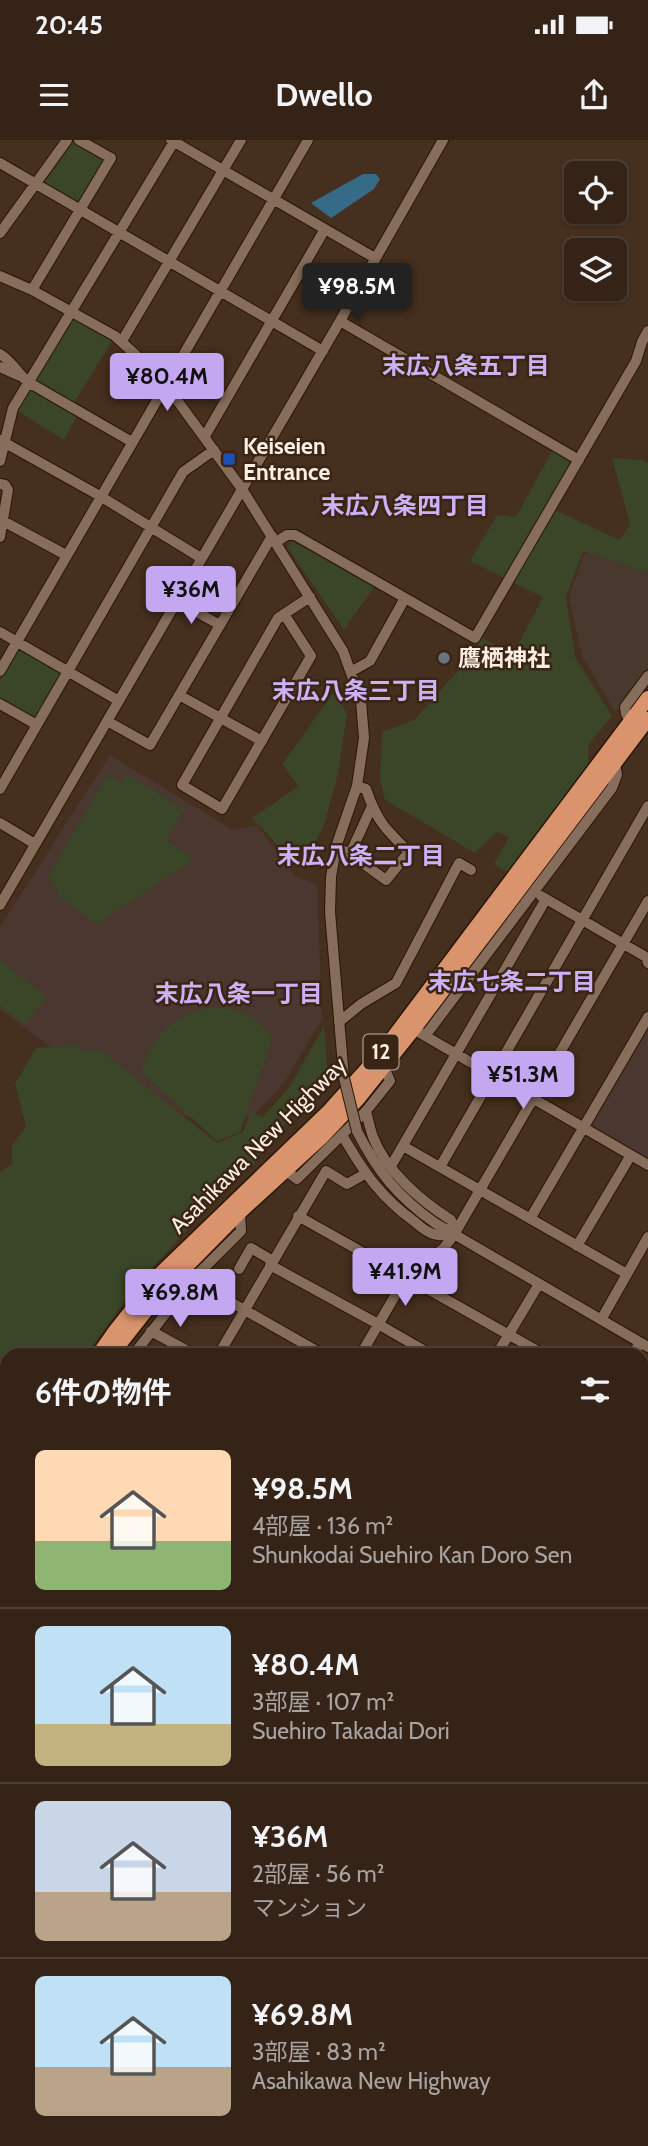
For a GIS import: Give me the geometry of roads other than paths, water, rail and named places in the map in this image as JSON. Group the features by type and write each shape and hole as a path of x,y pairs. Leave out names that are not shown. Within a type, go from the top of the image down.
{"highway":[{"name":"Asahikawa New Highway","path":"117,1348 179,1274 240,1212 323,1136 384,1067 419,1033 615,763 642,723 648,698"},
{"name":"Asahikawa New Highway","path":"103,1348 161,1273 329,1111 383,1051 642,723"}],"street":[{"path":"0,233 68,140"},
{"path":"32,290 111,158 79,140"},
{"path":"122,341 241,140"},
{"path":"0,671 308,140"},
{"path":"0,905 443,140"},
{"path":"0,461 2,441 24,379 72,312 173,141 375,258"},
{"path":"0,163 323,351"},
{"path":"205,436 325,229"},
{"path":"0,276 32,290 122,341 166,384 242,489 343,651 352,671 361,701 364,738 357,786 336,847 331,877 330,912 344,1078 357,1131 368,1154 394,1190 435,1223 644,1345"},
{"path":"340,321 579,460"},
{"path":"107,721 150,745 274,539 287,535 295,535 475,638 636,361 648,331"},
{"path":"0,354 9,360 24,379"},
{"path":"0,367 132,442"},
{"path":"2,441 100,496 201,558"},
{"path":"0,789 183,472 214,450"},
{"path":"0,484 5,485 8,490 0,537"},
{"path":"4,521 66,555"},
{"path":"284,614 311,656 222,808 182,785 278,618 284,614 310,597"},
{"path":"352,671 370,661 405,598"},
{"path":"177,601 220,625"},
{"path":"0,632 119,701"},
{"path":"642,723 626,714 625,707 648,676"},
{"path":"179,695 262,741"},
{"path":"0,704 37,725"},
{"path":"615,763 617,775 612,789 534,893 419,1033 648,1165"},
{"path":"336,847 350,853 386,880 409,852 384,827 366,789 357,786"},
{"path":"350,853 372,806"},
{"path":"440,1167 648,806"},
{"path":"0,823 35,844"},
{"path":"339,1022 361,1004 396,983 459,863 471,870"},
{"path":"534,893 648,959"},
{"path":"391,1166 546,899"},
{"path":"365,1348 406,1277 444,1248 455,1233 648,901"},
{"path":"530,1219 648,1017"},
{"path":"285,1170 298,1178 366,1111 390,1081 384,1067"},
{"path":"366,1111 374,1139 391,1166 434,1209 451,1220 455,1233"},
{"path":"342,1135 365,1174 380,1193 422,1228 440,1236 455,1233"},
{"path":"403,1146 626,1274"},
{"path":"577,1246 631,1155"},
{"path":"222,1348 326,1171 347,1184 365,1174"},
{"path":"138,1348 192,1280 241,1231 240,1212"},
{"path":"299,1216 533,1348"},
{"path":"601,1320 648,1237"},
{"path":"239,1269 251,1248 272,1263 420,1348"},
{"path":"192,1280 311,1348"},
{"path":"501,1348 539,1284"},
{"path":"151,1331 182,1348"}],"water":[{"path":"363,174 376,174 380,179 374,189 331,218 311,203"}],"place":[{"name":"Keiseien Entrance","path":"229,459"},
{"name":"鷹栖神社","path":"444,658"}],"district":[{"name":"末広八条五丁目","path":"466,366"},
{"name":"末広八条四丁目","path":"405,506"},
{"name":"末広八条三丁目","path":"356,691"},
{"name":"末広八条二丁目","path":"361,856"},
{"name":"末広七条二丁目","path":"512,982"},
{"name":"末広八条一丁目","path":"239,994"}]}
